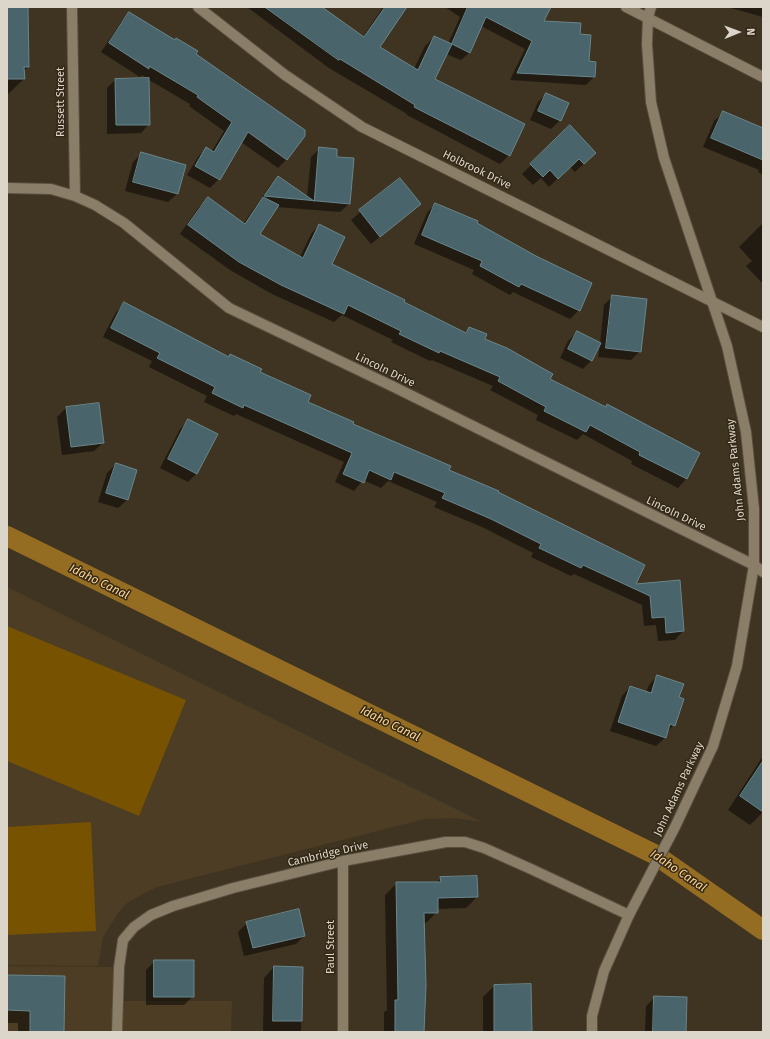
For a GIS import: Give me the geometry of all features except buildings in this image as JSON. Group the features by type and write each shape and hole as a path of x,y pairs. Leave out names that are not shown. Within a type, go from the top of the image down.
{"street":[{"name":"Russett Street","path":"72,7 74,196"},
{"name":"Holbrook Drive","path":"198,7 284,75 362,127 710,299 763,327"},
{"path":"626,7 763,77"},
{"name":"John Adams Parkway","path":"592,1032 592,1016 604,971 629,915 672,833 713,746 725,711 737,666 747,615 754,565 754,509 746,432 727,346 664,158 651,102 647,44 648,17 651,7"},
{"name":"Lincoln Drive","path":"7,188 51,190 74,196 95,205 124,223 229,308 394,387 754,565 763,572"},
{"name":"Cambridge Drive","path":"117,1032 119,967 123,940 134,927 151,915 173,906 233,888 343,862 446,842 465,842 484,848 629,915"},
{"name":"Paul Street","path":"343,862 343,1032"}],"shaded area":[{"path":"7,587 482,822 455,818 425,819 157,887 128,902 118,913 103,937 98,966 7,965"},
{"path":"7,626 186,700 139,816 7,761"},
{"path":"91,822 96,931 7,935 7,827"},
{"path":"7,966 119,967 118,1001 232,1001 231,1032 7,1032"}],"waterway":[{"name":"Idaho Canal","path":"7,536 654,854 763,930"}]}
